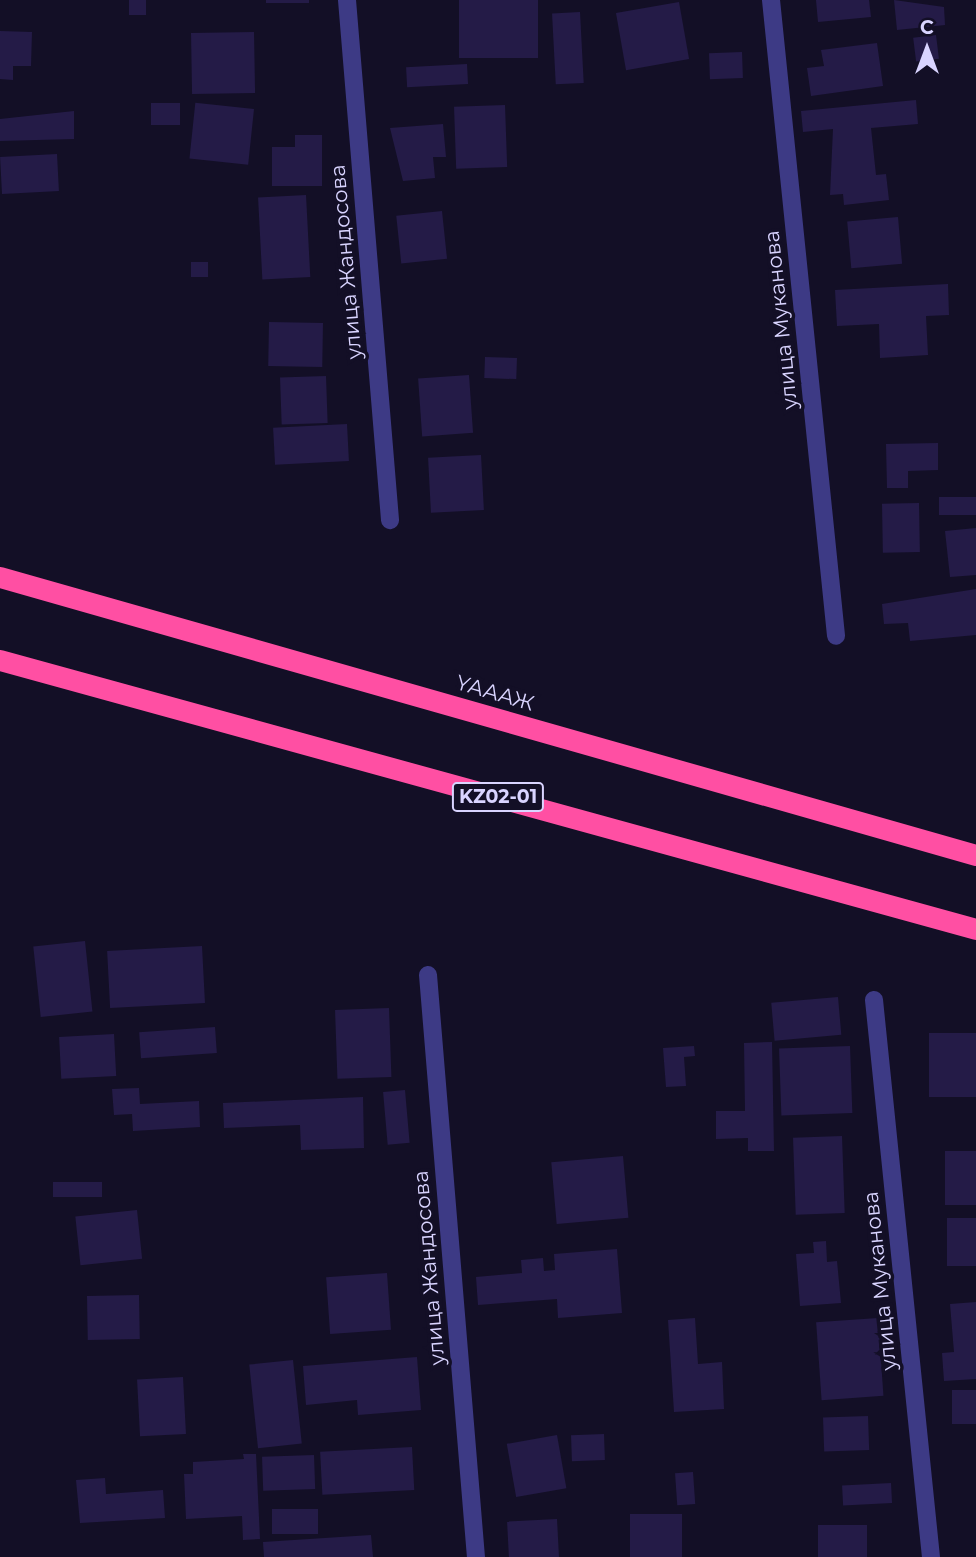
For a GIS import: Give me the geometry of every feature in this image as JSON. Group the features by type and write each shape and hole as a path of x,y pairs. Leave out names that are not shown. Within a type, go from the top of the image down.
{"highway":[{"name":"ҮАААЖ","path":"0,577 976,855"},
{"name":"KZ02-01","path":"10,663 976,929"}],"street":[{"name":"улица Жандосова","path":"346,0 390,520"},
{"name":"улица Муканова","path":"771,0 836,636"},
{"name":"улица Жандосова","path":"428,975 476,1557"},
{"name":"улица Муканова","path":"874,1000 931,1557"}],"building":[{"path":"129,0 146,0 146,15 129,15"},
{"path":"266,0 309,0 309,3 266,3"},
{"path":"459,0 538,0 538,58 459,58"},
{"path":"816,0 869,0 871,17 818,22"},
{"path":"894,0 944,7 945,25 897,30"},
{"path":"679,2 689,59 626,70 616,13"},
{"path":"580,12 584,83 556,84 552,13"},
{"path":"0,31 32,32 31,66 13,66 13,80 0,79"},
{"path":"254,32 255,93 192,94 191,33"},
{"path":"936,35 939,59 916,62 913,38"},
{"path":"877,43 883,86 811,96 807,68 824,66 821,50"},
{"path":"742,52 743,78 710,79 709,53"},
{"path":"467,64 468,84 407,87 406,67"},
{"path":"916,100 918,124 871,128 876,175 886,174 889,200 844,205 843,194 830,195 833,129 803,132 801,111"},
{"path":"151,103 180,103 180,125 151,125"},
{"path":"195,103 254,109 248,165 189,159"},
{"path":"505,105 507,167 456,169 454,107"},
{"path":"74,111 74,139 0,141 0,119"},
{"path":"443,124 446,157 433,157 435,178 403,181 390,128"},
{"path":"295,135 322,135 322,186 272,186 272,147 295,147"},
{"path":"57,154 59,191 2,194 0,157"},
{"path":"306,195 310,277 262,279 258,198"},
{"path":"442,211 447,259 401,264 396,216"},
{"path":"898,217 902,264 851,268 847,221"},
{"path":"191,262 208,262 208,277 191,277"},
{"path":"948,284 949,315 926,316 928,355 880,358 879,324 837,326 835,290"},
{"path":"269,322 323,323 322,367 268,366"},
{"path":"485,357 517,358 516,379 484,378"},
{"path":"469,375 473,433 422,436 418,379"},
{"path":"326,376 328,423 282,425 280,378"},
{"path":"347,424 349,461 275,465 273,428"},
{"path":"938,443 938,470 908,471 908,488 887,488 886,444"},
{"path":"481,455 484,510 431,513 428,458"},
{"path":"939,497 976,497 976,515 939,515"},
{"path":"919,503 920,552 883,553 882,504"},
{"path":"976,528 976,575 950,577 945,531"},
{"path":"976,589 976,635 910,641 908,623 884,624 882,604"},
{"path":"85,941 92,1012 41,1017 33,946"},
{"path":"202,946 205,1003 110,1008 107,951"},
{"path":"838,997 841,1035 775,1041 771,1003"},
{"path":"389,1008 391,1077 337,1079 335,1010"},
{"path":"215,1027 217,1053 141,1058 139,1032"},
{"path":"929,1033 976,1033 976,1097 929,1097"},
{"path":"114,1034 116,1076 61,1079 59,1037"},
{"path":"772,1042 774,1151 748,1151 748,1138 716,1139 716,1111 745,1111 744,1043"},
{"path":"694,1046 695,1056 684,1057 686,1086 666,1087 663,1048"},
{"path":"850,1046 852,1113 781,1115 779,1048"},
{"path":"139,1088 140,1104 199,1101 200,1127 133,1131 132,1114 114,1115 112,1089"},
{"path":"405,1090 410,1143 388,1145 383,1092"},
{"path":"363,1097 364,1148 301,1150 300,1125 224,1128 223,1103"},
{"path":"842,1136 845,1213 796,1215 793,1138"},
{"path":"945,1151 976,1151 976,1205 945,1205"},
{"path":"623,1156 628,1218 557,1224 551,1162"},
{"path":"53,1182 102,1182 102,1197 53,1197"},
{"path":"137,1210 142,1259 80,1265 75,1216"},
{"path":"947,1218 976,1218 976,1266 947,1266"},
{"path":"826,1241 827,1262 837,1261 841,1303 800,1306 796,1254 814,1253 813,1242"},
{"path":"617,1249 622,1313 558,1318 557,1299 478,1305 476,1277 522,1273 521,1260 543,1258 544,1271 555,1270 554,1254"},
{"path":"387,1273 391,1330 330,1334 326,1277"},
{"path":"139,1295 140,1339 88,1340 87,1296"},
{"path":"976,1302 976,1379 944,1381 942,1353 954,1352 950,1304"},
{"path":"695,1318 698,1364 722,1362 724,1409 674,1412 668,1320"},
{"path":"878,1318 883,1396 822,1400 816,1322"},
{"path":"417,1357 421,1410 358,1415 357,1400 306,1405 303,1366"},
{"path":"293,1360 302,1444 258,1448 249,1365"},
{"path":"183,1377 186,1434 140,1436 137,1379"},
{"path":"952,1390 976,1390 976,1424 952,1424"},
{"path":"868,1416 869,1450 824,1452 823,1418"},
{"path":"604,1434 605,1460 572,1461 571,1435"},
{"path":"557,1435 566,1488 516,1497 507,1444"},
{"path":"412,1447 414,1490 322,1495 320,1452"},
{"path":"243,1454 256,1454 260,1539 243,1540 242,1516 186,1519 184,1474 193,1474 193,1462 244,1459"},
{"path":"314,1455 315,1489 263,1491 262,1457"},
{"path":"693,1472 695,1504 677,1505 675,1473"},
{"path":"105,1478 106,1494 163,1490 165,1518 80,1523 76,1480"},
{"path":"891,1483 892,1503 843,1506 842,1486"},
{"path":"272,1509 318,1509 318,1534 272,1534"},
{"path":"630,1514 682,1514 682,1557 630,1557"},
{"path":"557,1519 559,1557 509,1557 507,1522"},
{"path":"818,1525 867,1525 867,1557 818,1557"},
{"path":"371,1535 373,1557 264,1557 263,1542"}]}
